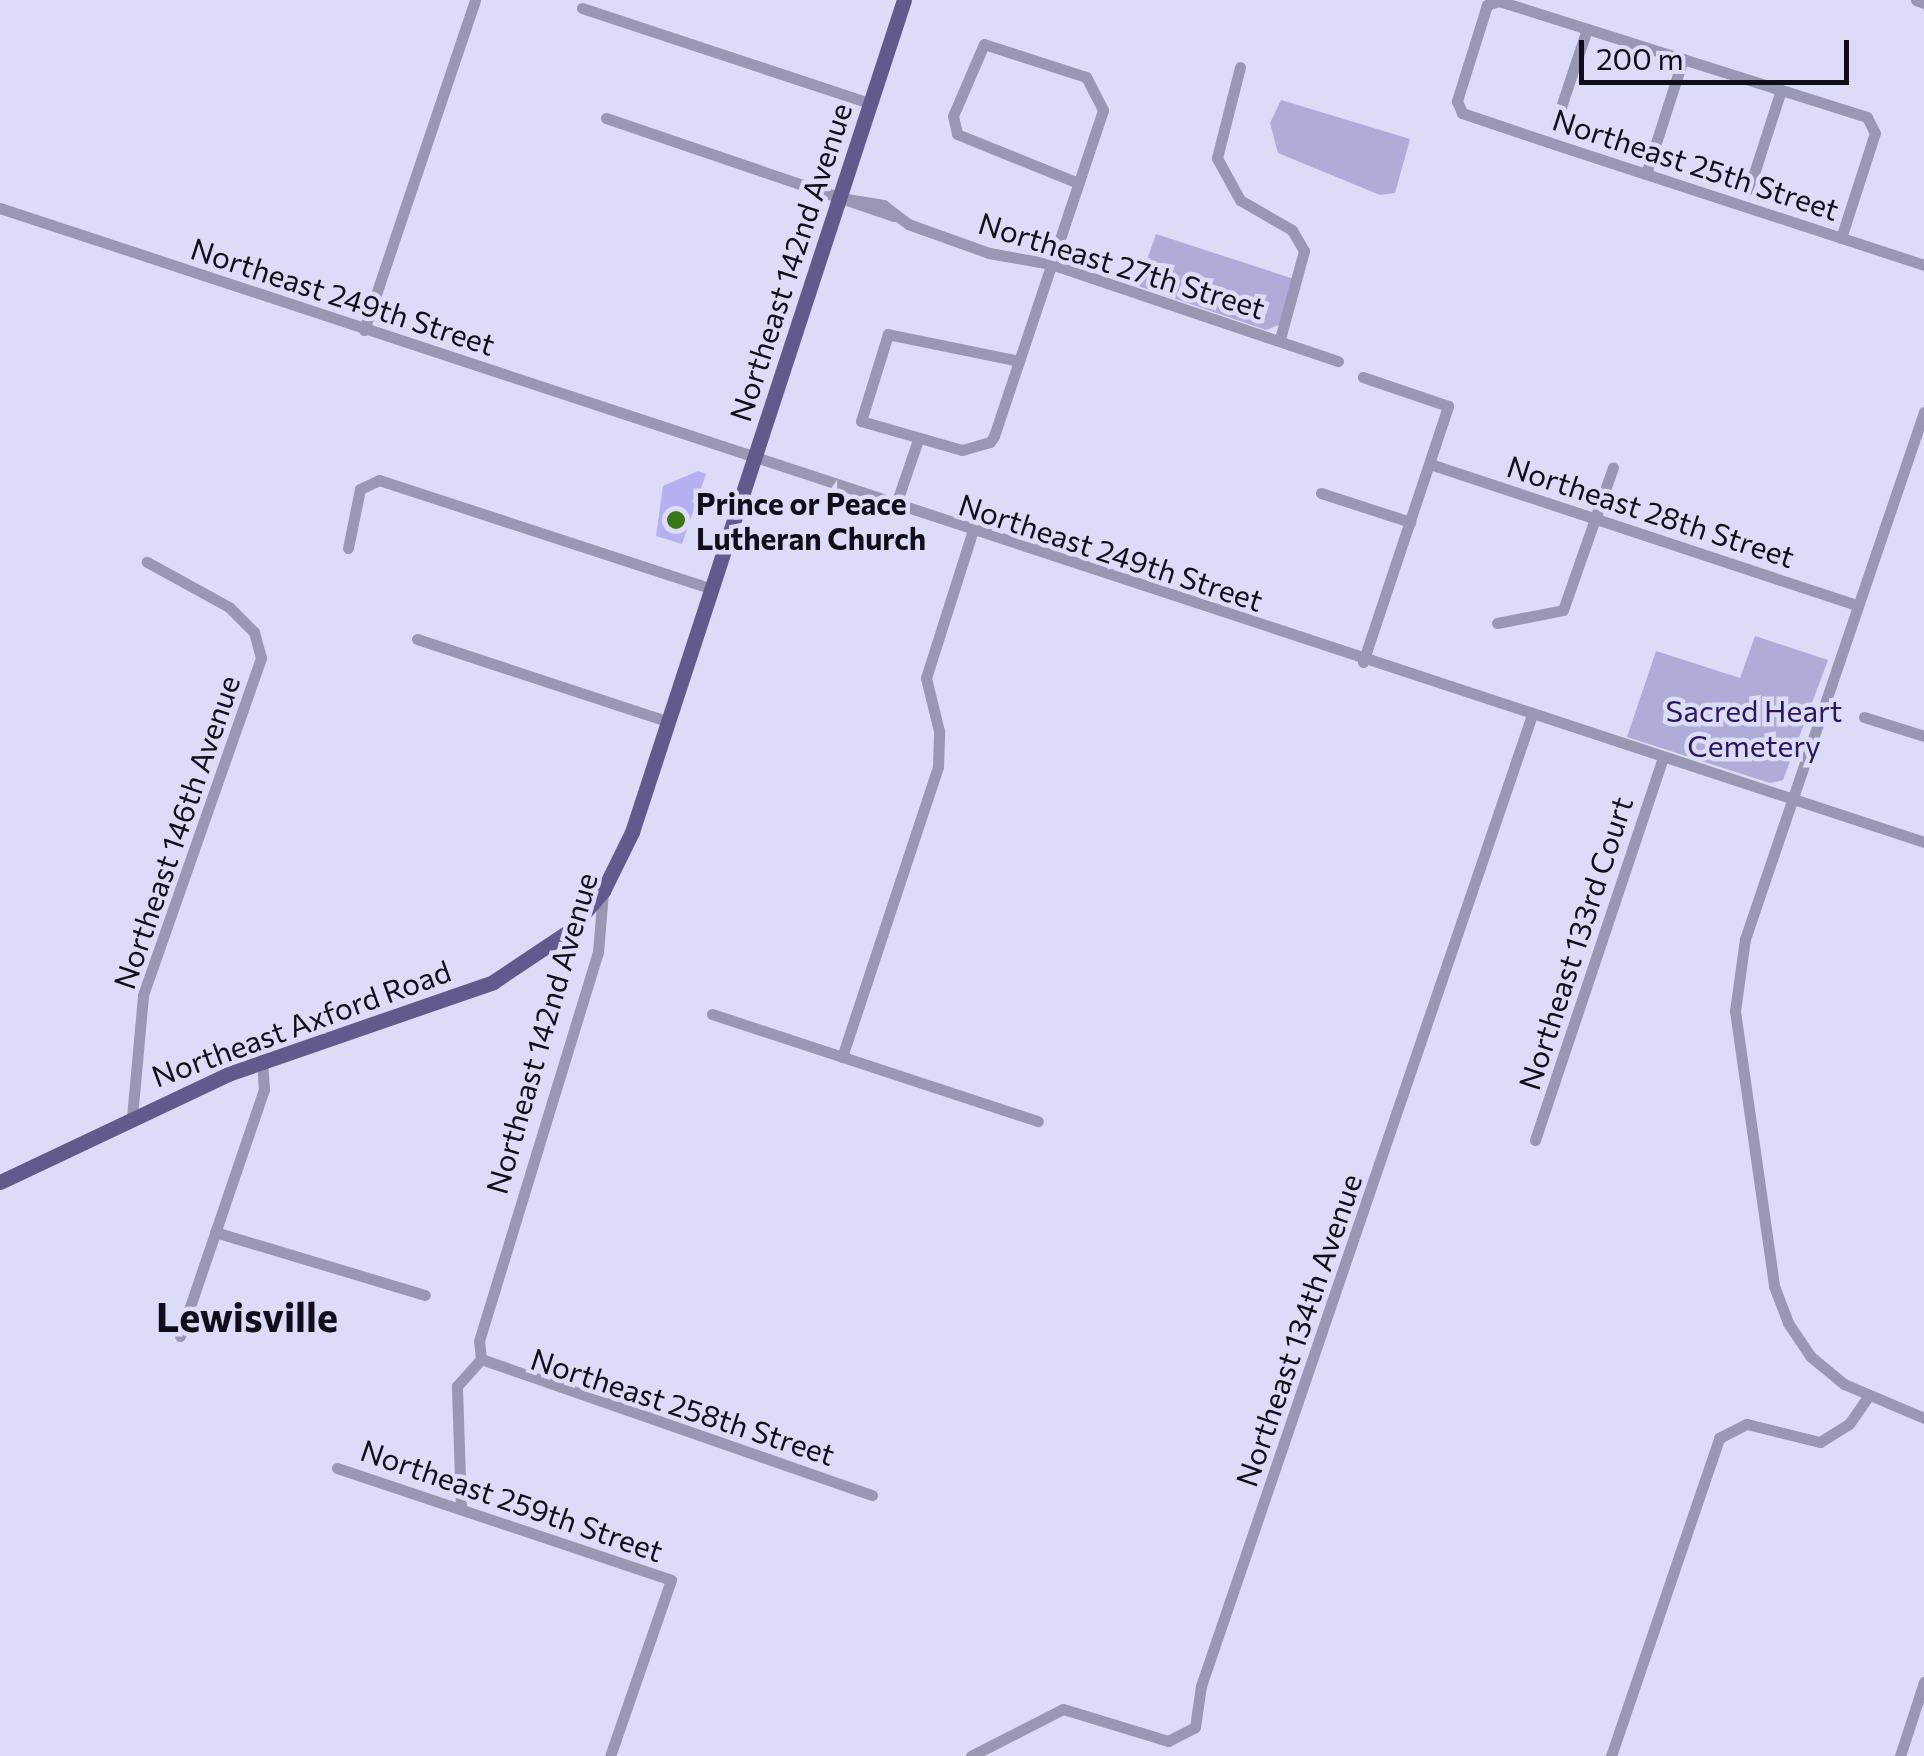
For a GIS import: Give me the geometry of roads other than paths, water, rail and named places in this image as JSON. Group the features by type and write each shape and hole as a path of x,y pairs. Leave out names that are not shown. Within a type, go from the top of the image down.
{"main road":[{"name":"Northeast 142nd Avenue","path":"604,891 667,721 904,0"},
{"name":"Northeast Axford Road","path":"0,1182 132,1117 262,1060 493,982 568,932 604,891"}],"street":[{"path":"364,330 475,0"},
{"path":"1916,0 1924,2"},
{"name":"Northeast 25th Street","path":"1587,28 1499,1 1487,5 1456,106 1924,266"},
{"path":"582,8 870,104"},
{"path":"1555,126 1587,28 1876,124 1841,238"},
{"path":"1019,361 888,334 860,412 864,425 918,440 984,447 1019,361 1103,110 1100,91 1086,77 984,44 954,128 966,141 1078,184"},
{"path":"1646,174 1683,59"},
{"path":"1240,66 1217,134 1225,181 1240,200 1292,230 1304,251 1280,339"},
{"path":"1749,189 1782,90"},
{"name":"Northeast 27th Street","path":"606,118 989,252 1051,264 1338,361"},
{"name":"Northeast 249th Street","path":"0,208 1531,718 1924,842"},
{"path":"1363,377 1448,406 1363,662"},
{"path":"1924,412 1744,939 1734,1011 1774,1286 1810,1356 1868,1398 1924,1418"},
{"path":"895,507 918,440"},
{"name":"Northeast 28th Street","path":"1430,464 1857,605"},
{"path":"1497,622 1560,614 1613,468"},
{"path":"348,548 360,488 379,480 710,588"},
{"path":"1321,494 1410,522"},
{"path":"842,1057 938,766 939,731 926,678 972,533"},
{"name":"Northeast 146th Avenue","path":"132,1117 144,995 261,658 254,632 229,606 147,562"},
{"path":"417,639 667,721"},
{"path":"1864,717 1924,736"},
{"name":"Northeast 134th Avenue","path":"971,1756 1063,1709 1168,1741 1195,1727 1201,1686 1531,718"},
{"name":"Northeast 133rd Court","path":"1535,1140 1662,760"},
{"name":"Northeast 142nd Avenue","path":"461,1509 456,1386 482,1360 479,1341 598,952 604,891"},
{"path":"712,1014 1038,1121"},
{"path":"180,1336 264,1090 262,1060"},
{"path":"215,1232 425,1295"},
{"name":"Northeast 258th Street","path":"482,1360 872,1495"},
{"path":"1611,1756 1720,1438 1747,1424 1820,1442 1850,1424 1868,1398"},
{"name":"Northeast 259th Street","path":"337,1468 671,1580 610,1756"},
{"path":"1900,1756 1924,1682"}],"place":[{"name":"Prince or Peace Lutheran Church","path":"676,520"}],"district":[{"name":"Lewisville","path":"247,1316"}],"park label":[{"name":"Sacred Heart Cemetery","path":"1754,727"}]}
